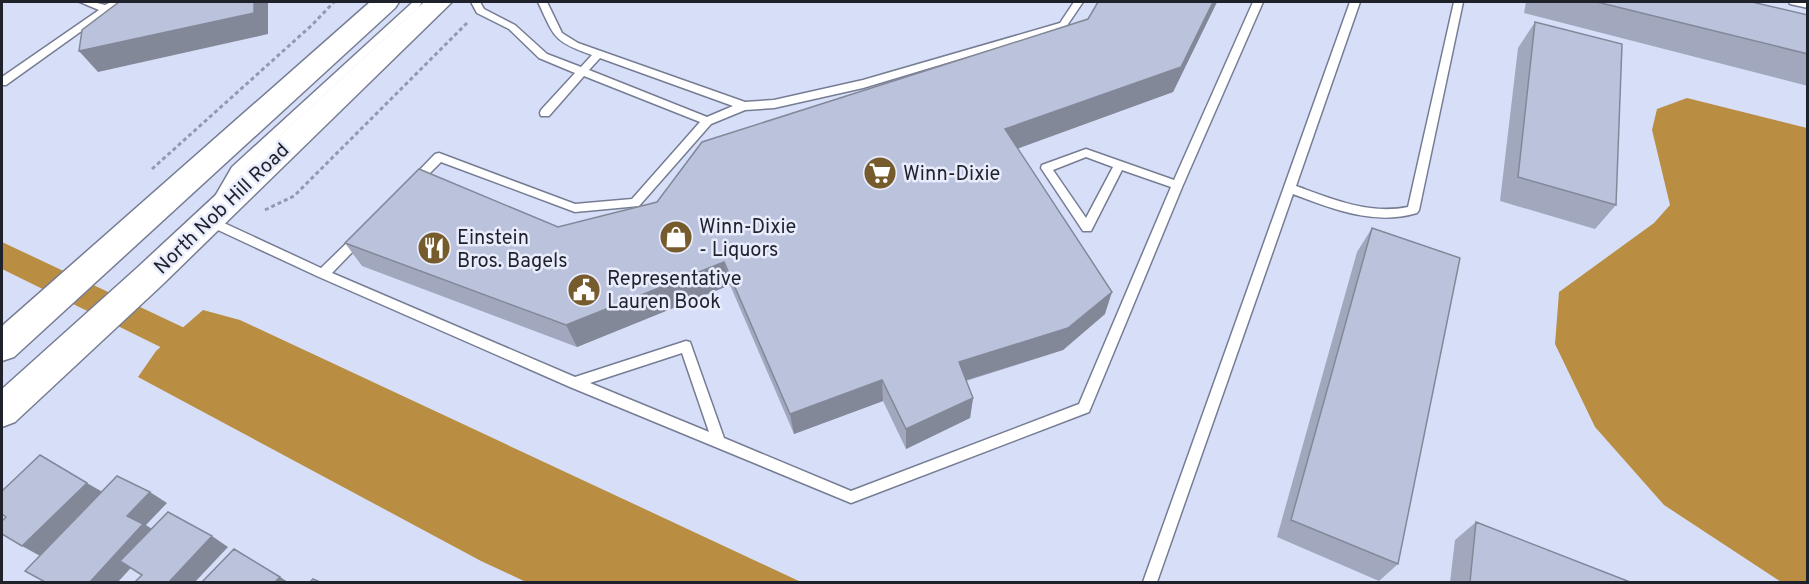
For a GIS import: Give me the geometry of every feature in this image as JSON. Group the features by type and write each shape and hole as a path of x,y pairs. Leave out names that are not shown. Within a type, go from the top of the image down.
{"main road":[{"name":"North Nob Hill Road","path":"8,341 386,2"},
{"name":"North Nob Hill Road","path":"2,411 150,276 439,2"}],"lane":[{"path":"85,2 106,9"},
{"path":"2,82 117,2"},
{"path":"417,2 236,170 207,222 575,383 851,497 1084,408 1177,185 1258,2"},
{"path":"543,2 558,35 574,45 744,106"},
{"path":"406,190 439,157 575,208 635,203 707,121 744,106 774,104 863,84 1063,25 1078,2"},
{"path":"1150,582 1355,2"},
{"path":"1289,188 1354,211 1381,215 1400,214 1413,210 1459,2"},
{"path":"1793,2 1808,5"},
{"path":"478,6 512,27 543,56 707,121"},
{"path":"545,113 599,53"},
{"path":"1119,165 1087,228 1046,168 1086,153 1177,185"},
{"path":"323,274 364,232"},
{"path":"575,383 686,346 719,443"}],"path":[{"path":"147,173 312,26 334,2"},
{"path":"259,214 294,196 478,6"}],"shaded area":[{"path":"1687,98 1807,128 1807,582 1781,582 1664,505 1595,427 1555,344 1559,292 1654,223 1670,205 1652,130 1657,109"},
{"path":"203,310 240,320 801,582 526,582 481,561 138,377 156,351"}],"building":[{"path":"119,2 254,2 254,13 79,51 82,30"},
{"path":"1098,2 1213,2 1181,67 1005,129 1112,292 1068,328 959,362 973,398 906,429 882,380 790,414 724,262 566,325 345,243 419,169 558,227 657,202 702,142 1088,19"},
{"path":"1597,2 1752,2 1808,15 1808,54"},
{"path":"1535,22 1622,44 1616,205 1518,177"},
{"path":"1372,228 1460,258 1398,564 1291,520"},
{"path":"40,455 87,483 22,546 2,534 2,521 6,517 2,514 2,491"},
{"path":"117,476 150,492 127,516 143,524 90,582 45,582 25,571"},
{"path":"168,512 212,536 169,582 135,582 142,575 120,561"},
{"path":"1476,522 1630,582 1470,582"},
{"path":"234,549 280,577 275,582 202,582"}],"waterway":[{"path":"2,255 213,357"}],"place":[{"name":"Winn-Dixie","path":"880,173"},
{"name":"Winn-Dixie - Liquors","path":"676,237"},
{"name":"Einstein Bros. Bagels","path":"434,248"},
{"name":"Representative Lauren Book","path":"584,290"}]}
